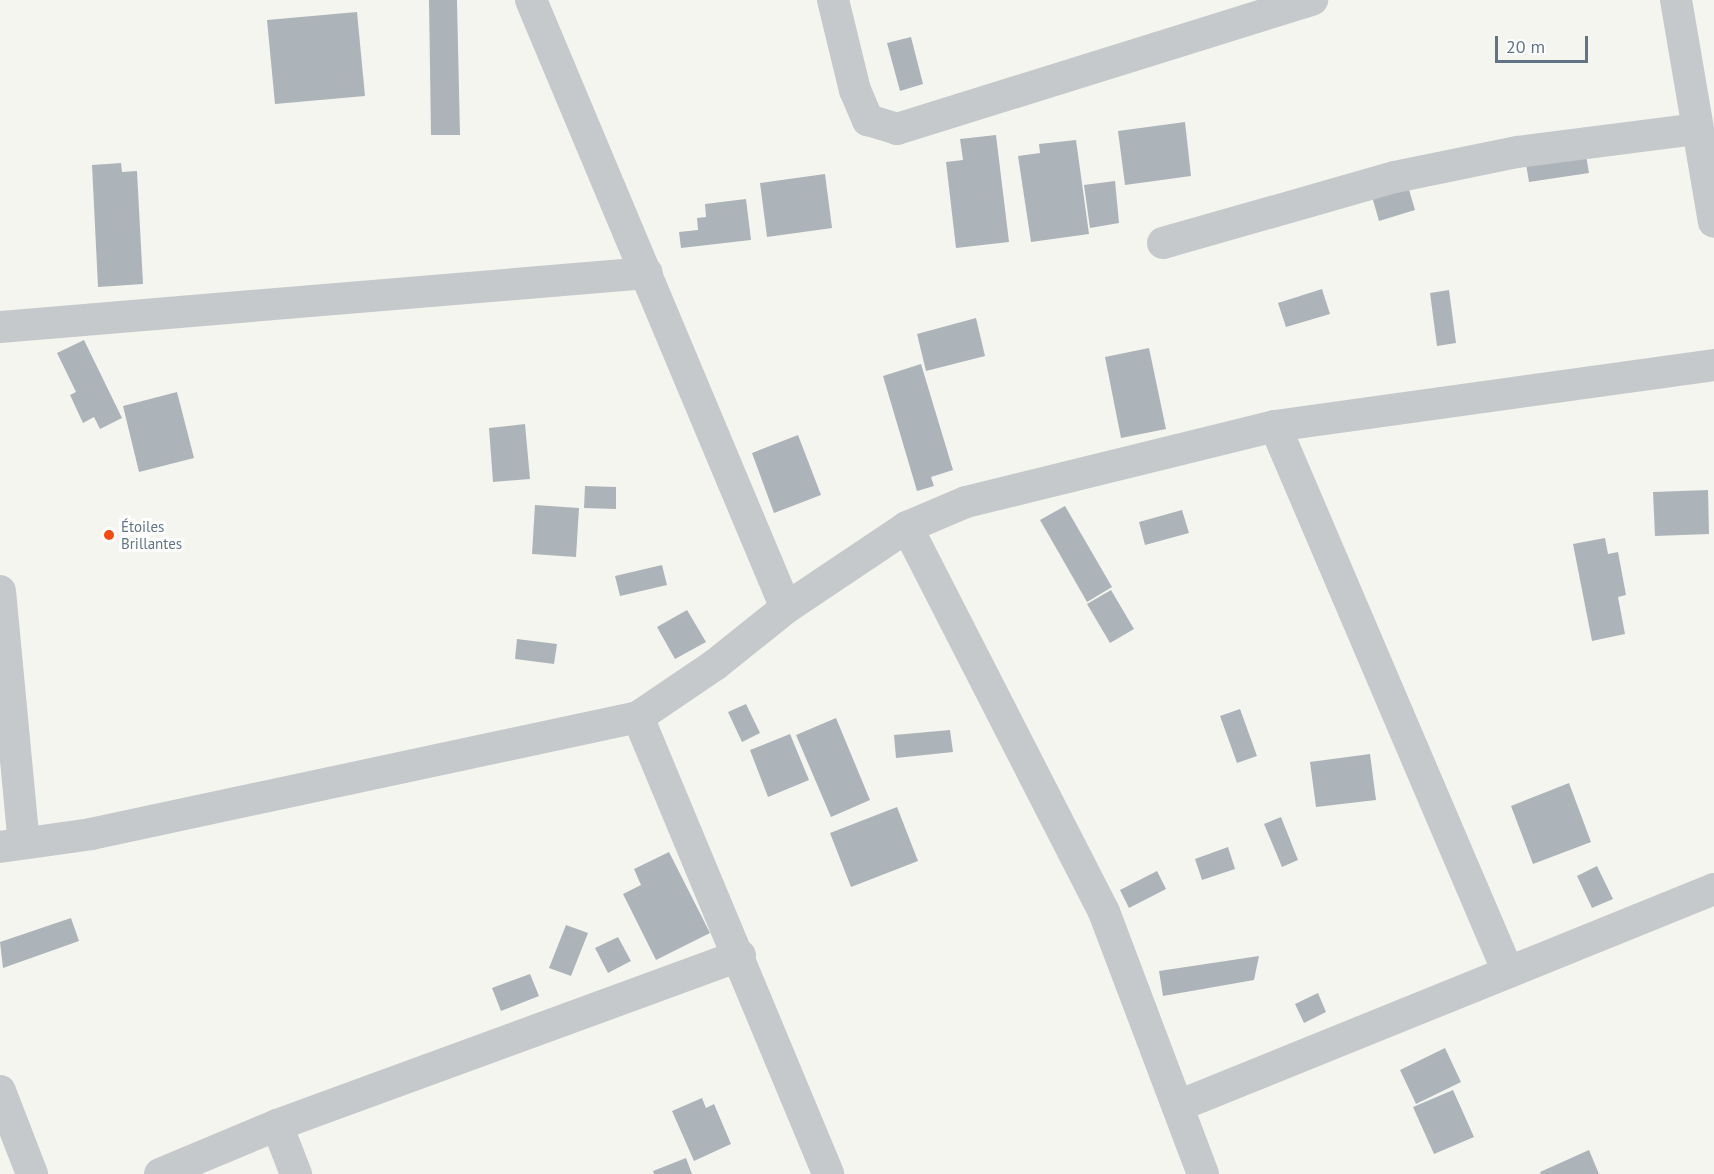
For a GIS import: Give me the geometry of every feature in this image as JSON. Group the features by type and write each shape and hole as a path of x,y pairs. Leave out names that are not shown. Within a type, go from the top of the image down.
{"street":[{"path":"531,0 786,608"},
{"path":"833,0 855,90 868,120 897,129 1312,0"},
{"path":"1677,0 1714,222"},
{"path":"1162,243 1395,177 1517,152 1697,129"},
{"path":"0,327 646,273"},
{"path":"0,591 12,845 91,834 638,717 716,664 786,608 907,526 966,502 1275,426 1714,365"},
{"path":"1275,426 1508,972"},
{"path":"907,526 1104,912 1203,1174"},
{"path":"638,717 740,956 828,1174"},
{"path":"1178,1106 1714,889"},
{"path":"160,1174 277,1125 740,956"},
{"path":"0,1091 32,1174"},
{"path":"277,1125 296,1174"}],"building":[{"path":"429,0 457,0 460,135 431,135"},
{"path":"357,12 365,96 275,104 267,20"},
{"path":"911,37 923,84 900,91 887,43"},
{"path":"1185,122 1191,176 1125,185 1118,131"},
{"path":"996,135 1009,242 956,248 946,162 963,160 960,139"},
{"path":"1076,140 1089,234 1031,242 1018,156 1040,153 1039,144"},
{"path":"1586,155 1589,173 1529,182 1526,164"},
{"path":"121,163 122,172 137,171 143,284 98,287 92,165"},
{"path":"825,174 832,228 767,237 760,183"},
{"path":"1115,181 1119,223 1090,228 1084,185"},
{"path":"1407,183 1415,210 1379,221 1371,193"},
{"path":"746,199 751,240 681,248 679,232 698,230 697,218 706,217 705,204"},
{"path":"1322,289 1330,314 1286,327 1278,303"},
{"path":"1449,290 1456,343 1437,346 1430,293"},
{"path":"976,318 985,356 926,371 917,334"},
{"path":"84,340 122,418 100,429 94,417 83,423 70,395 76,392 57,353"},
{"path":"1149,348 1166,429 1121,438 1105,357"},
{"path":"921,364 953,470 931,477 934,486 917,491 883,376"},
{"path":"177,392 194,458 139,472 123,406"},
{"path":"525,424 530,479 493,482 489,428"},
{"path":"798,435 821,495 774,513 752,453"},
{"path":"585,486 616,487 616,509 584,508"},
{"path":"1708,490 1709,534 1655,536 1653,492"},
{"path":"535,505 579,508 576,557 532,554"},
{"path":"1065,506 1112,587 1087,602 1040,520"},
{"path":"1182,510 1189,533 1145,545 1139,522"},
{"path":"1605,538 1608,554 1618,552 1626,595 1618,597 1625,634 1592,641 1573,544"},
{"path":"662,565 667,585 620,596 615,576"},
{"path":"1111,590 1134,629 1110,643 1087,604"},
{"path":"687,610 706,642 675,659 657,627"},
{"path":"517,639 557,644 554,664 515,659"},
{"path":"746,704 760,733 742,742 728,712"},
{"path":"1240,709 1257,756 1237,763 1220,716"},
{"path":"836,718 870,800 831,817 796,735"},
{"path":"950,730 953,752 896,758 894,735"},
{"path":"790,734 809,780 768,797 750,750"},
{"path":"1370,754 1376,800 1316,807 1310,762"},
{"path":"1569,783 1591,842 1533,864 1511,806"},
{"path":"897,807 918,861 851,887 830,833"},
{"path":"1281,817 1298,860 1282,867 1264,824"},
{"path":"1228,847 1235,869 1202,880 1195,859"},
{"path":"669,852 710,933 656,960 623,894 641,885 634,869"},
{"path":"1597,866 1613,899 1592,908 1577,876"},
{"path":"1157,871 1166,889 1129,908 1120,890"},
{"path":"71,918 79,941 3,968 0,942"},
{"path":"566,925 588,933 571,976 549,968"},
{"path":"618,937 631,961 608,973 595,948"},
{"path":"1259,956 1254,980 1163,996 1159,971"},
{"path":"530,974 539,996 501,1011 492,988"},
{"path":"1318,993 1326,1012 1304,1023 1295,1004"},
{"path":"1445,1048 1461,1082 1416,1104 1400,1070"},
{"path":"1453,1090 1474,1137 1434,1154 1413,1107"},
{"path":"702,1098 706,1108 714,1104 731,1144 694,1161 672,1111"},
{"path":"1589,1150 1599,1174 1541,1174 1540,1172"},
{"path":"686,1158 692,1174 654,1174 653,1171"}],"place":[{"name":"Étoiles Brillantes","path":"109,535"}]}
